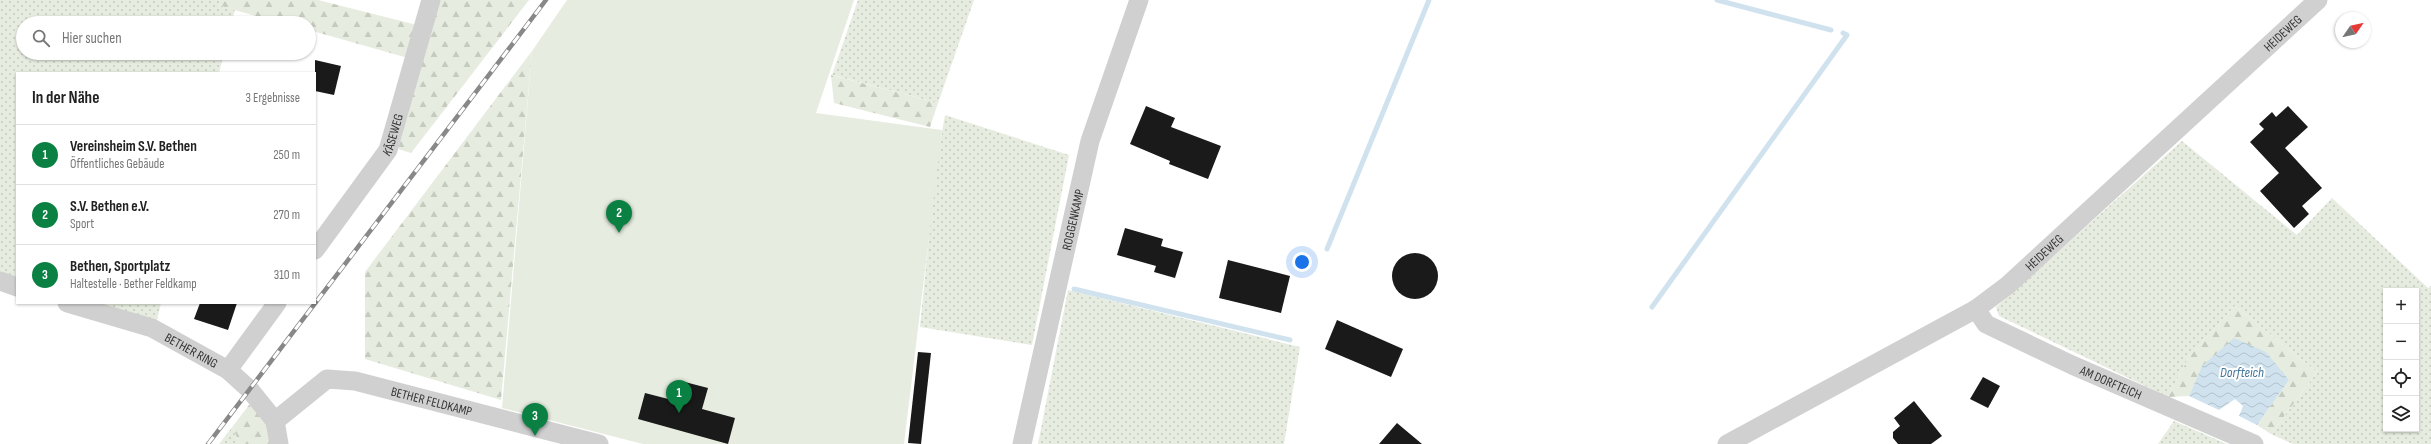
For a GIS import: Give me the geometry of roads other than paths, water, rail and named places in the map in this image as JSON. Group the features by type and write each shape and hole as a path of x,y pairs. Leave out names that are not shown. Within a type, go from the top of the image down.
{"street":[{"name":"KÄSEWEG","path":"316,249 388,150 431,0"},
{"name":"ROGGENKAMP","path":"1022,444 1090,141 1139,0"},
{"name":"HEIDEWEG","path":"1727,444 1976,309 2008,285 2318,0"},
{"path":"0,281 16,287"},
{"name":"BETHER RING","path":"70,304 152,328 228,370 250,390 275,421 279,444"},
{"path":"228,370 276,304"},
{"name":"AM DORFTEICH","path":"1976,309 1986,324 2072,365 2254,444"},
{"name":"BETHER FELDKAMP","path":"275,421 327,379 356,381 600,444"}],"water":[{"name":"Dorfteich","path":"2234,338 2266,352 2289,380 2257,425 2239,416 2243,406 2235,399 2219,410 2189,396 2202,366"}],"waterway":[{"path":"1327,249 1429,0"},
{"path":"1717,0 1831,30"},
{"path":"1652,307 1847,35 1843,33"},
{"path":"1074,289 1290,340"}],"railway":[{"path":"316,302 546,0"},
{"path":"208,444 315,304"}],"place":[{"name":"S.V. Bethen e.V.","path":"619,233"},
{"name":"Vereinsheim S.V. Bethen","path":"679,413"},
{"name":"Bethen, Sportplatz","path":"535,436"}]}
